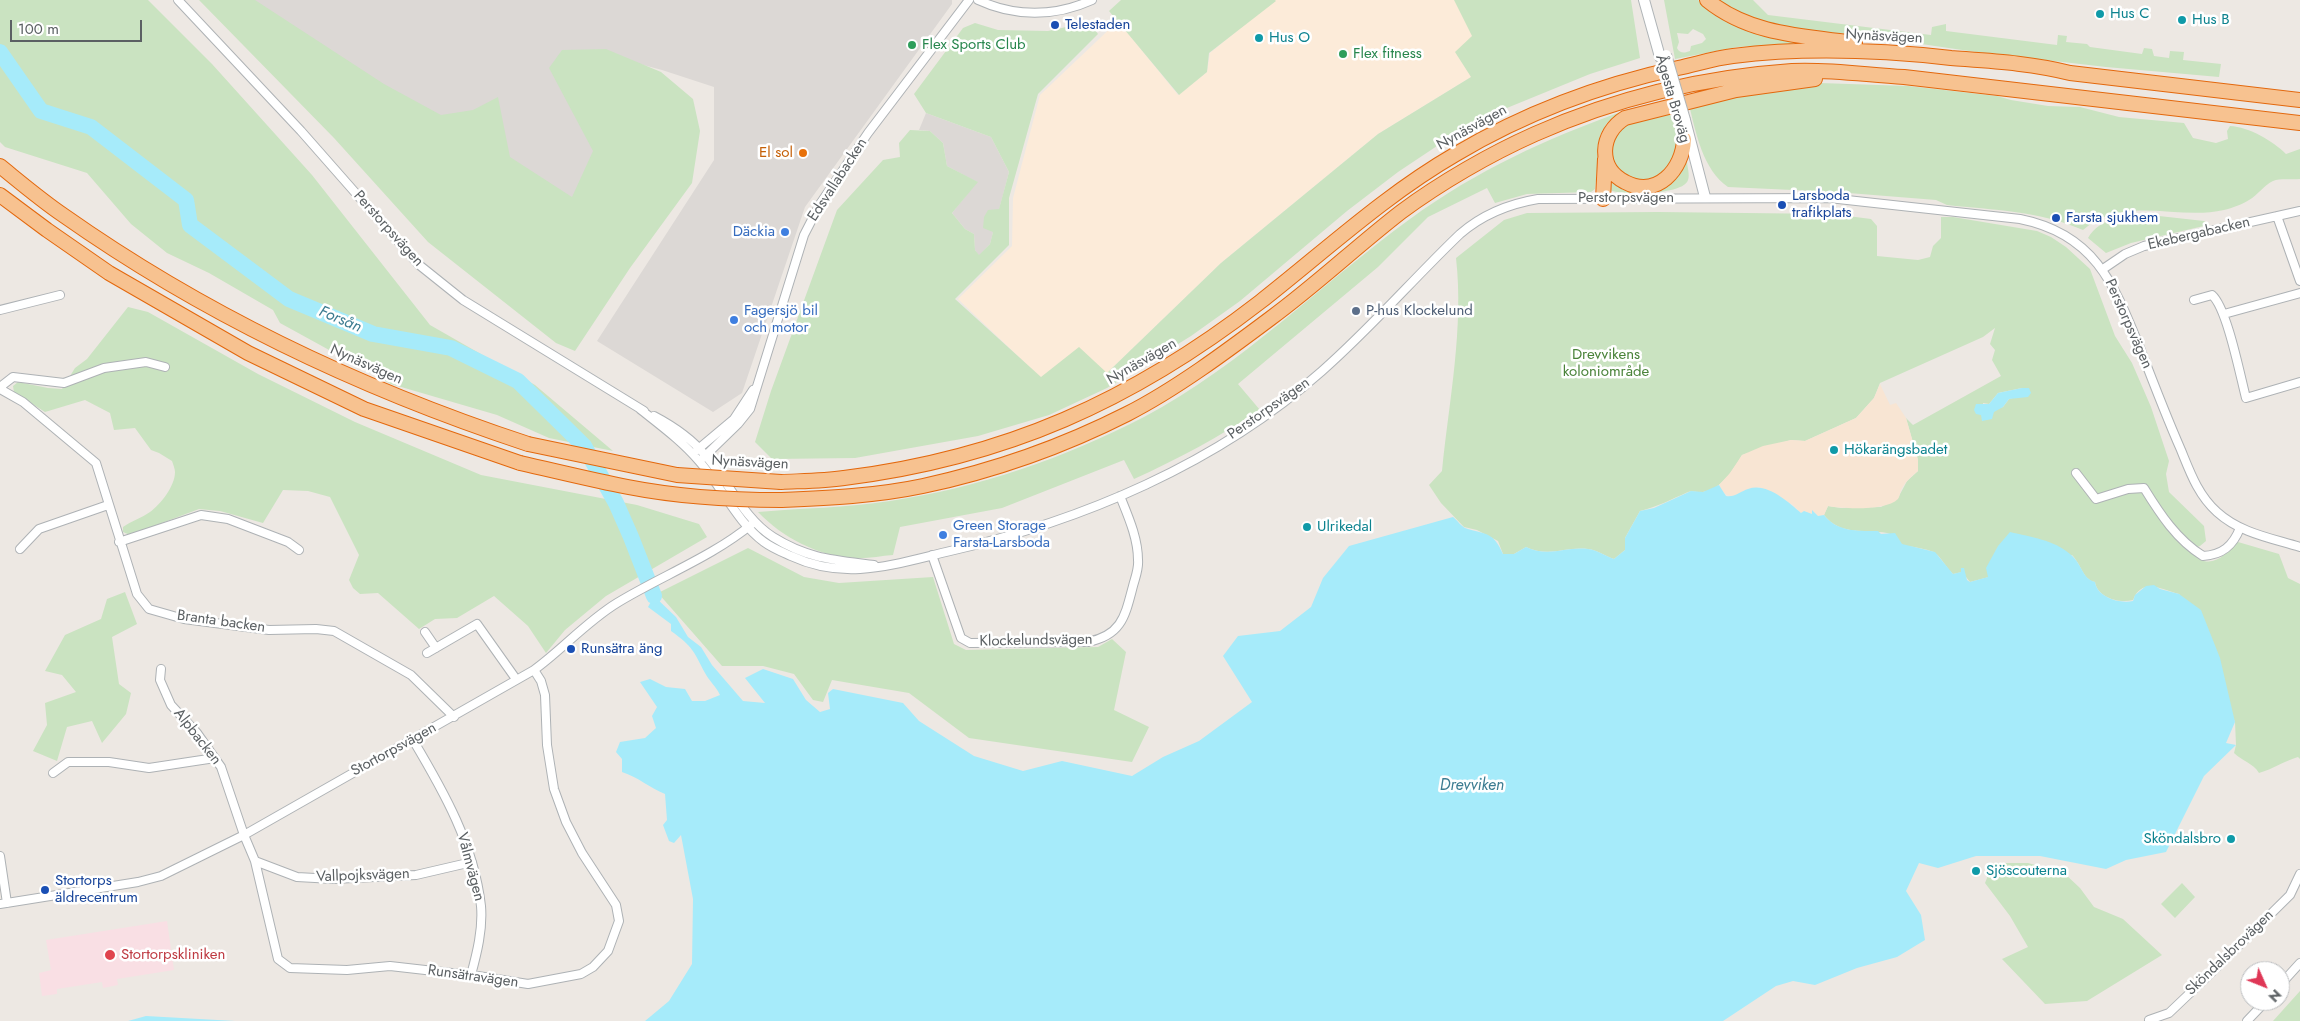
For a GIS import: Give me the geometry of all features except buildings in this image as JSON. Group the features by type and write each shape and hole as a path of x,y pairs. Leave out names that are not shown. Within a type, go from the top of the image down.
{"highway":[{"path":"1707,0 1735,19 1767,31 1949,54 1977,60"},
{"name":"Nynäsvägen","path":"0,166 62,215 128,257 264,336 372,387 528,444 677,475 781,482 843,478 924,464 968,454 1011,442 1063,421 1123,393 1198,347 1258,303 1380,204 1457,153 1503,129 1580,95 1650,74 1730,56 1843,50 1977,60 2052,69 2070,74 2300,100"},
{"path":"0,195 109,273 248,353 364,409 520,463 630,487 676,494 733,500 781,500 845,497 921,487 1018,460 1072,440 1122,417 1203,367 1273,316 1403,211 1480,163 1533,135 1612,104 1712,79 1795,71 1846,72 2300,122"},
{"path":"1604,199 1604,148 1607,137 1615,125 1625,118 1736,90 1810,80 1846,72"},
{"path":"1605,158 1612,172 1625,183 1640,187 1654,185 1670,176 1677,167 1684,139"}],"main road":[{"name":"Ågesta Broväg","path":"1644,0 1682,120 1702,197"},
{"name":"Ågesta Broväg","path":"1650,0 1663,56"},
{"name":"Ågesta Broväg","path":"1682,120 1684,139 1702,197"}],"street":[{"name":"Perstorpsvägen","path":"178,0 301,131 418,264 463,300 640,409 666,422 699,448 755,521 772,536 794,548 821,558 884,567"},
{"name":"Edsvallabacken","path":"700,462 746,416 754,399 756,386 804,235 820,204 868,133 969,0"},
{"path":"978,0 1013,12 1048,13 1092,0"},
{"name":"Perstorpsvägen","path":"640,409 693,454 748,527 766,544 816,565 835,570 863,570 884,567 1016,535 1120,496 1181,466 1269,412 1322,372 1454,240 1479,219 1502,207 1538,198 1829,198 2020,219 2046,225 2061,232 2092,257 2102,269 2121,302 2195,483 2216,512 2240,528 2259,536 2300,547"},
{"name":"Ekebergabacken","path":"2102,269 2125,254 2144,246 2300,211"},
{"path":"2277,216 2300,280"},
{"path":"2224,314 2300,293"},
{"path":"0,310 60,295"},
{"path":"2194,300 2212,295 2224,314 2246,398 2300,382"},
{"path":"0,388 13,377 64,383 104,368 146,362 165,367"},
{"name":"Edsvallabacken","path":"693,454 734,419 756,386"},
{"name":"Branta backen","path":"0,388 23,402 96,463 137,594 149,609 184,619 269,630 316,629 334,631 410,675 454,717"},
{"path":"2076,473 2096,499 2128,489 2144,488 2178,536 2203,556 2222,553 2234,542 2240,528"},
{"name":"Klockelundsvägen","path":"932,556 961,638 970,643 1088,642 1103,639 1115,631 1125,618 1138,560 1135,536 1120,496"},
{"path":"20,549 39,529 108,505"},
{"path":"120,542 202,515 228,519 288,542 299,550"},
{"name":"Stortorpsvägen","path":"4,904 138,882 161,876 244,835 534,670 551,658 592,620 618,603 674,572 755,521"},
{"path":"427,653 477,624 516,679"},
{"path":"425,632 436,648"},
{"name":"Alpbacken","path":"161,669 160,680 171,705 197,733 221,767 244,835"},
{"name":"Runsätravägen","path":"244,835 255,861 278,959 290,968 347,970 390,966 471,975 528,984 581,974 593,967 608,951 619,921 616,905 582,853 566,822 554,789 547,745 545,696 541,681 534,670"},
{"name":"Vålmvägen","path":"413,740 438,783 466,840 472,862 481,908 479,946 471,975"},
{"path":"53,773 68,762 109,762 149,768 215,758"},
{"path":"0,856 4,904"},
{"name":"Vallpojksvägen","path":"255,861 297,877 333,879 416,875 472,862"},
{"name":"Sköndalsbrovägen","path":"2149,1020 2169,1012 2210,974 2290,895 2300,874"},
{"path":"2290,974 2300,963"},
{"path":"2247,1021 2256,1011"}],"shaded area":[{"path":"252,0 952,0 952,4 805,207 742,393 713,412 597,341 714,160 714,87 662,70 591,51 594,151 572,199 444,117 388,90"},
{"name":"Telestaden","path":"1275,0 1531,0 1471,77 1378,134 1221,263 1107,373 1040,377 958,299 1012,246 1013,198 1040,95 1118,21 1178,95 1207,72 1210,53"},
{"path":"926,113 991,137 1009,172 990,244 979,256 975,250 974,234 965,229 952,213 977,182 947,166 943,143 930,131 919,130"},
{"name":"Stortorpskliniken","path":"167,921 174,970 117,979 118,985 103,988 102,982 57,989 57,994 42,996 39,973 51,970 46,940"}],"green space":[{"path":"0,0 148,0 212,64 312,175 430,325 535,385 613,451 549,438 497,415 391,384 280,323 273,310 209,273 167,253 131,224 87,173 5,147 0,142"},
{"path":"199,0 255,0 384,84 441,115 473,110 498,97 510,157 572,197 593,151 549,68 562,50 606,49 661,72 693,99 700,131 692,183 630,268 575,351 556,343 428,242 334,138"},
{"path":"1121,0 1276,1 1209,53 1207,72 1179,95 1109,11"},
{"path":"1454,0 1631,0 1640,58 1590,74 1502,110 1455,134 1398,172 1347,211 1240,301 1191,336 1107,388 1049,415 978,436 855,458 772,459 755,442 771,391 837,210 883,160 900,157 899,143 910,130 930,131 943,143 947,166 978,182 952,213 965,229 974,234 975,250 979,255 990,244 993,232 983,228 984,217 988,210 999,209 1009,172 991,137 926,113 914,94 963,28 975,23 998,30 1048,31 1089,22 1098,34 1038,94 1009,198 1009,245 955,299 1041,377 1079,347 1107,373 1221,263 1378,134 1471,77 1455,52 1472,36"},
{"path":"1664,0 1698,0 1711,11 1738,26 1766,35 1813,43 1737,47 1675,59","holes":["1693,29 1703,34 1706,39 1702,43 1691,46 1690,51 1683,52 1677,48 1679,42 1677,33 1688,34"]},
{"path":"1714,0 1753,0 1768,15 1931,35 1932,27 1946,24 1946,31 2057,45 2058,35 2067,36 2066,42 2087,44 2090,47 2142,54 2144,48 2152,49 2154,56 2169,58 2170,51 2184,52 2183,60 2221,64 2219,77 2106,67 1976,52 1853,34 1818,33 1750,22"},
{"path":"1820,83 1908,86 1997,96 2048,106 2080,107 2119,117 2184,123 2193,138 2216,143 2228,139 2227,131 2230,126 2237,127 2260,136 2286,154 2300,149 2300,179 2273,181 2247,201 2224,210 2206,213 2134,211 2116,213 2099,219 2083,230 2033,215 1947,205 1936,200 1836,192 1728,187 1719,180 1712,171 1702,150 1689,105"},
{"path":"1668,110 1679,139 1674,161 1661,175 1645,182 1636,182 1625,178 1610,163 1611,136 1622,123"},
{"path":"1623,111 1607,123 1601,133 1595,189 1591,192 1527,194 1495,203 1487,188 1428,217 1378,267 1238,384 1260,410 1198,447 1134,479 1124,460 1002,508 900,527 893,555 869,558 841,557 814,549 778,530 758,512 874,503 956,488 988,480 1052,458 1114,432 1180,396 1248,349 1377,244 1461,185 1539,145"},
{"path":"1687,161 1688,180 1684,185 1676,189 1652,193 1626,193 1610,190 1607,174 1634,190"},
{"name":"Drevvikens koloniområde","path":"1527,213 1832,214 1871,219 1877,226 1877,256 1918,260 1930,257 1933,246 1941,238 1941,217 1953,217 2037,231 2051,237 2066,247 2090,269 2115,336 2132,363 2151,407 2169,461 2166,474 2169,492 2204,526 2206,541 2190,550 2203,561 2209,562 2227,553 2238,542 2279,554 2288,578 2300,584 2300,759 2298,757 2259,773 2254,767 2234,753 2236,745 2235,722 2179,594 2153,586 2141,589 2133,600 2115,600 2100,592 2095,582 2085,575 2072,555 1970,582 1962,572 1953,574 1933,552 1903,545 1887,533 1845,529 1830,522 1824,515 1828,506 1841,508 1881,507 1898,498 1907,481 1918,471 1918,460 1906,418 1913,425 2001,376 1992,360 1995,350 1990,344 1995,328 1983,337 1880,383 1874,398 1856,418 1805,441 1791,440 1742,455 1727,478 1716,487 1703,492 1688,492 1640,511 1625,538 1625,550 1614,559 1588,549 1542,552 1526,547 1514,554 1503,554 1498,541 1477,530 1464,527 1441,503 1429,485 1442,471 1452,391 1458,311 1456,258 1504,220","holes":["2022,388 2016,397 2009,399 2003,407 1998,408 1982,421 1983,403 1989,404 1998,393"]},
{"path":"2150,215 2204,221 2208,225 2131,243 2106,253 2088,238 2093,231 2107,221 2124,217"},
{"path":"128,307 148,312 258,374 355,422 481,475 637,505 699,524 707,537 606,596 565,630 546,653 528,626 494,596 457,618 435,619 419,629 378,593 360,594 353,588 349,580 359,555 330,497 308,491 283,490 263,523 220,511 199,509 130,535 123,532 123,527 154,509 170,489 175,472 172,461 151,450 135,428 114,430 110,413 85,400 45,412 14,392 13,386 18,382 62,389 75,368 87,359"},
{"path":"748,548 804,577 839,583 933,577 954,644 966,650 1098,647 1112,639 1126,652 1114,710 1149,727 1132,762 969,738 909,693 832,680 823,702 813,700 794,674 763,666 722,666 658,593"},
{"path":"125,592 137,624 112,637 119,684 131,693 126,714 102,743 92,721 67,727 57,761 33,751 47,725 45,703 76,692 62,675 45,671 65,635 101,619 107,599"},
{"path":"1993,863 2028,863 2064,873 2080,888 2094,907 2123,919 2162,955 2087,1001 2045,1004 2002,959 2028,947 2010,916 1985,883"},
{"path":"2182,883 2195,897 2175,918 2161,904"},
{"path":"2300,991 2300,1021 2273,1021 2282,1011 2290,1011 2290,1002"}],"sand":[{"name":"Hökarängsbadet","path":"1880,384 1890,405 1896,403 1906,418 1918,460 1918,471 1901,489 1898,499 1884,506 1875,507 1844,508 1828,506 1824,515 1818,516 1812,510 1812,514 1804,511 1801,513 1792,504 1759,487 1731,496 1722,491 1719,485 1742,455 1763,446 1791,440 1805,441 1856,418 1874,398"}],"water":[{"path":"2029,388 2031,393 2028,397 2009,399 2003,407 1994,412 1992,419 1982,421 1981,415 1976,414 1974,410 1976,404 1989,404 1998,393"},
{"name":"Drevviken","path":"1719,485 1726,496 1735,495 1748,489 1762,488 1777,494 1801,513 1804,511 1812,514 1812,510 1818,516 1824,515 1829,521 1842,528 1878,531 1881,534 1895,533 1902,544 1935,552 1953,574 1961,572 1961,568 1964,568 1967,580 1970,582 1988,577 1986,568 1998,546 2010,532 2042,540 2064,549 2074,558 2087,578 2095,582 2100,592 2115,600 2133,601 2135,595 2146,586 2154,585 2160,589 2179,594 2201,610 2220,658 2235,722 2226,743 2236,745 2204,776 2166,852 2126,860 2106,869 2040,856 1976,856 1938,868 1919,863 1906,891 1921,915 1925,940 1897,957 1857,968 1815,985 1793,981 1776,986 1723,1021 645,1021 669,1001 692,964 693,899 681,835 674,843 669,841 663,825 667,820 665,794 622,772 622,759 616,752 620,742 645,738 656,728 652,716 657,707 640,682 650,679 666,687 685,689 692,701 705,701 720,695 692,649 671,631 671,624 648,607 654,596 676,617 688,637 701,647 712,665 743,701 765,703 745,678 763,669 793,679 806,700 820,712 830,709 828,693 833,689 903,703 919,721 974,756 1023,771 1062,761 1132,776 1163,757 1199,741 1252,702 1223,656 1238,636 1280,631 1311,607 1323,578 1349,546 1453,517 1465,528 1488,535 1496,541 1503,554 1514,554 1526,547 1542,552 1588,549 1614,559 1625,550 1625,538 1640,511 1654,508 1691,491 1703,492"},
{"path":"146,1016 235,1021 128,1021"}],"waterway":[{"name":"Forsån","path":"0,52 41,111 91,127 186,200 190,225 289,299 373,334 451,348 518,381 584,446 616,503 654,596"}],"place":[{"name":"Hus C","path":"2100,14"},
{"name":"Hus B","path":"2182,20"},
{"name":"Telestaden","path":"1055,25"},
{"name":"Hus O","path":"1259,38"},
{"name":"Flex Sports Club","path":"912,45"},
{"name":"Flex fitness","path":"1343,54"},
{"name":"El sol","path":"803,153"},
{"name":"Larsboda trafikplats","path":"1782,205"},
{"name":"Farsta sjukhem","path":"2056,218"},
{"name":"Däckia","path":"785,232"},
{"name":"P-hus Klockelund","path":"1356,311"},
{"name":"Fagersjö bil och motor","path":"734,320"},
{"name":"Hökarängsbadet","path":"1834,450"},
{"name":"Ulrikedal","path":"1307,527"},
{"name":"Green Storage Farsta-Larsboda","path":"943,535"},
{"name":"Runsätra äng","path":"571,649"},
{"name":"Sköndalsbro","path":"2231,839"},
{"name":"Sjöscouterna","path":"1976,871"},
{"name":"Stortorps äldrecentrum","path":"45,890"},
{"name":"Stortorpskliniken","path":"110,955"}]}
